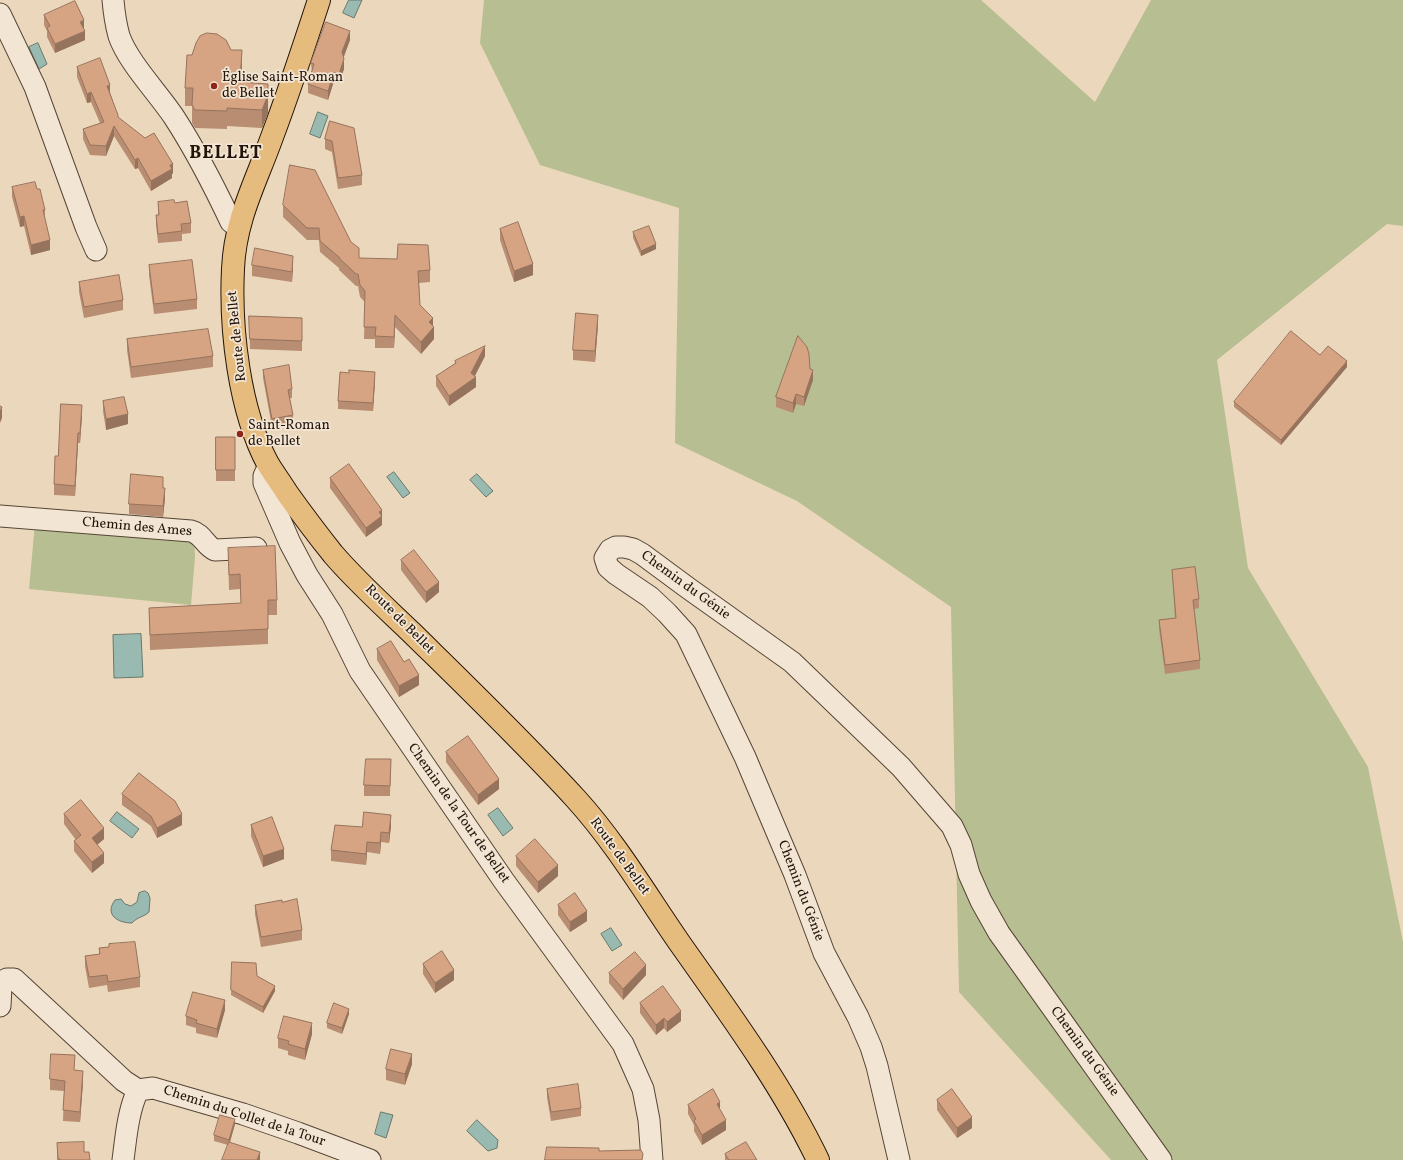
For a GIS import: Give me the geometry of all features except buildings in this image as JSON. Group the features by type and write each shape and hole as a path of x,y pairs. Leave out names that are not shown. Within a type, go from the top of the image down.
{"main road":[{"name":"Route de Bellet","path":"319,0 271,141 245,205 238,227 234,252 232,296 236,352 246,404 269,466 302,514 335,556 500,719 578,802 618,854 758,1057 809,1140 818,1160"}],"street":[{"path":"113,0 119,36 128,53 183,132 205,168 231,222 238,227"},
{"path":"0,14 35,87 86,227 96,250"},
{"name":"Chemin de la Tour de Bellet","path":"269,466 264,476 264,484 290,543 307,575 332,614 360,671 504,881 623,1044 643,1089 649,1120 652,1160"},
{"name":"Chemin des Ames","path":"0,516 192,531 201,535 212,549 218,550 279,546 290,543"},
{"name":"Chemin du Génie","path":"899,1160 877,1066 871,1047 858,1017 824,953 795,875 745,757 686,634 668,613 650,597 608,567 605,558 610,550 616,547 624,547 642,554 792,662 901,767 952,826 961,845 969,874 981,901 999,934 1161,1160"},
{"path":"0,1006 1,986 3,981 7,979 14,980 124,1081 138,1090 128,1124 123,1160"},
{"name":"Chemin du Collet de la Tour","path":"138,1090 153,1088 243,1114 370,1160"}],"green space":[{"path":"484,0 981,0 1095,102 1151,0 1403,0 1403,226 1387,224 1217,360 1248,568 1368,767 1403,942 1403,1160 1111,1160 959,992 951,607 797,501 675,443 679,208 540,165 480,43"},
{"path":"35,523 194,535 195,557 191,605 29,589"}],"water":[{"path":"349,0 362,0 354,18 343,13"},
{"path":"38,43 47,64 39,69 29,47"},
{"path":"318,112 328,116 320,138 310,134"},
{"path":"394,472 410,493 403,498 387,477"},
{"path":"477,474 493,491 486,497 470,480"},
{"path":"141,634 143,677 114,678 113,635"},
{"path":"498,808 513,828 503,836 488,815"},
{"path":"117,812 139,829 132,838 110,821"},
{"path":"145,891 148,893 150,898 149,912 147,914 136,919 132,923 122,922 114,917 111,910 115,900 121,899 125,904 131,906 137,902 139,893"},
{"path":"611,928 622,945 612,951 601,934"},
{"path":"381,1112 393,1115 386,1138 375,1134"},
{"path":"477,1120 498,1140 497,1148 488,1151 467,1131"}],"place":[{"name":"Église Saint-Roman de Bellet","path":"214,86"},
{"name":"Saint-Roman de Bellet","path":"240,434"}],"district":[{"name":"BELLET","path":"226,155"}]}
